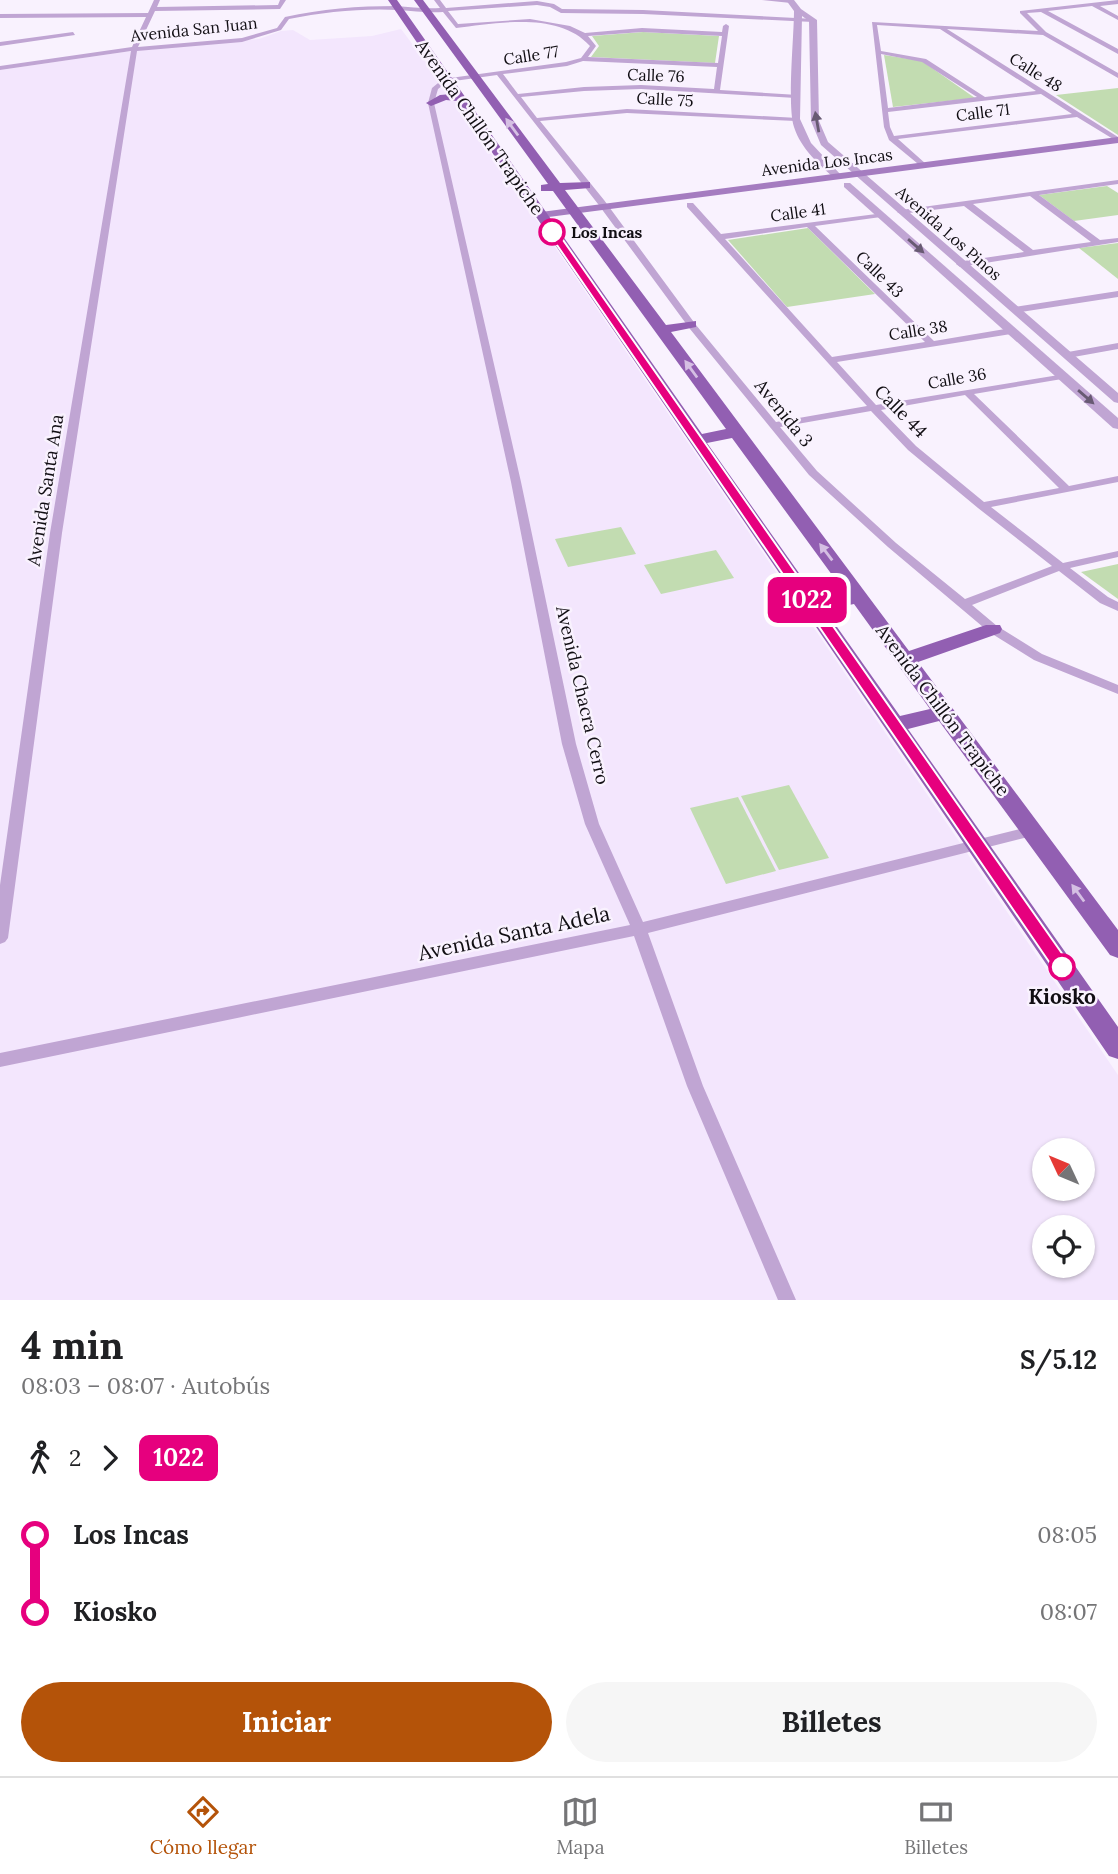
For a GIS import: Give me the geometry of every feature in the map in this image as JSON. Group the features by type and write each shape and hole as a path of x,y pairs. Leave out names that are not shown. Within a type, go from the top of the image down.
{"main road":[{"name":"Avenida Chillón Trapiche","path":"394,4 459,98 518,158 556,187 1118,948"},
{"name":"Avenida Chillón Trapiche","path":"428,4 449,42 474,76 518,158 524,191 1118,1048"},
{"path":"423,44 449,42"},
{"path":"431,103 444,97 459,98"},
{"name":"Avenida Los Incas","path":"866,182 923,166 1118,140"},
{"name":"Avenida Los Incas","path":"544,220 1118,149"},
{"name":"Avenida Los Incas","path":"607,211 690,205 846,184"},
{"path":"524,191 586,185"},
{"path":"662,330 691,324"},
{"path":"697,440 737,432"},
{"path":"812,607 859,597"},
{"path":"905,659 993,629"},
{"path":"894,725 944,712"}],"street":[{"name":"Avenida Santa Ana","path":"0,938 56,533 134,49 157,0"},
{"path":"186,9 190,0"},
{"path":"219,8 223,0"},
{"path":"240,7 244,0"},
{"path":"321,12 324,0"},
{"path":"587,0 592,11"},
{"path":"428,4 444,10 492,2 536,1 552,5 561,11 727,16 798,15 791,1 765,0"},
{"path":"1084,0 1118,18"},
{"path":"1118,2 1021,12 1044,33 1118,76"},
{"path":"2,18 282,3"},
{"name":"Avenida San Juan","path":"0,68 134,49 242,40 279,29 287,18 394,4 428,4"},
{"path":"428,4 444,10 456,26"},
{"path":"1042,10 1118,52"},
{"path":"556,25 561,11"},
{"name":"Avenida Los Pinos","path":"1118,399 824,143 815,121 813,20 798,15 796,120 804,142 846,184 1118,425"},
{"path":"717,92 727,16"},
{"name":"Calle 77","path":"447,79 547,68 583,59 593,46 584,35 556,25 506,21 456,26"},
{"path":"923,166 892,138 887,127 874,23 1044,33"},
{"name":"Calle 48","path":"939,27 1118,140"},
{"path":"584,35 642,30 725,34"},
{"path":"0,44 73,34"},
{"path":"878,52 924,60 984,99"},
{"path":"583,59 721,65"},
{"name":"Avenida 3","path":"499,74 607,211 691,324 813,473 892,545 993,629 1038,657 1118,690"},
{"path":"431,103 435,88 447,79"},
{"name":"Calle 76","path":"516,96 612,88 796,96"},
{"path":"885,110 1042,92"},
{"name":"Avenida Chacra Cerro","path":"431,103 516,482 569,744 592,824 639,929 695,1086 787,1300"},
{"name":"Calle 75","path":"534,120 618,111 796,120"},
{"name":"Calle 71","path":"892,138 1078,115"},
{"path":"901,212 1118,182"},
{"path":"1031,194 1098,243"},
{"path":"966,203 1031,253"},
{"name":"Calle 44","path":"690,205 912,448 1060,567 1104,600 1118,607"},
{"name":"Calle 41","path":"719,237 881,215"},
{"name":"Calle 43","path":"809,225 932,344"},
{"path":"960,264 1118,240"},
{"path":"1014,310 1118,293"},
{"name":"Calle 38","path":"830,360 1012,331"},
{"path":"1068,355 1118,346"},
{"name":"Calle 36","path":"774,425 1062,376"},
{"path":"967,392 1066,489"},
{"path":"982,506 1118,479"},
{"path":"963,604 1060,567 1118,554"},
{"name":"Avenida Santa Adela","path":"0,1060 639,929 1032,831"}],"shaded area":[{"path":"401,29 459,106 1118,1075 1118,1300 0,1300 0,70 124,52 259,39 281,31 293,30 310,40 372,36"}],"green space":[{"path":"643,32 719,36 715,63 591,57 599,46 592,36"},
{"path":"884,55 922,61 975,98 893,107"},
{"path":"1118,88 1118,135 1056,95"},
{"path":"1107,186 1118,193 1118,215 1074,221 1039,195"},
{"path":"808,228 875,294 787,307 728,240"},
{"path":"1118,243 1118,279 1079,248"},
{"path":"621,527 636,554 568,567 555,539"},
{"path":"716,550 734,578 661,594 644,565"},
{"path":"1118,564 1118,599 1081,572"},
{"path":"789,785 829,858 779,870 741,796"},
{"path":"738,797 776,871 726,884 690,808"}],"bus line":[{"name":"1022","path":"552,232 1062,967"}],"place":[{"name":"Los Incas","path":"552,232"},
{"name":"Kiosko","path":"1062,967"}]}
